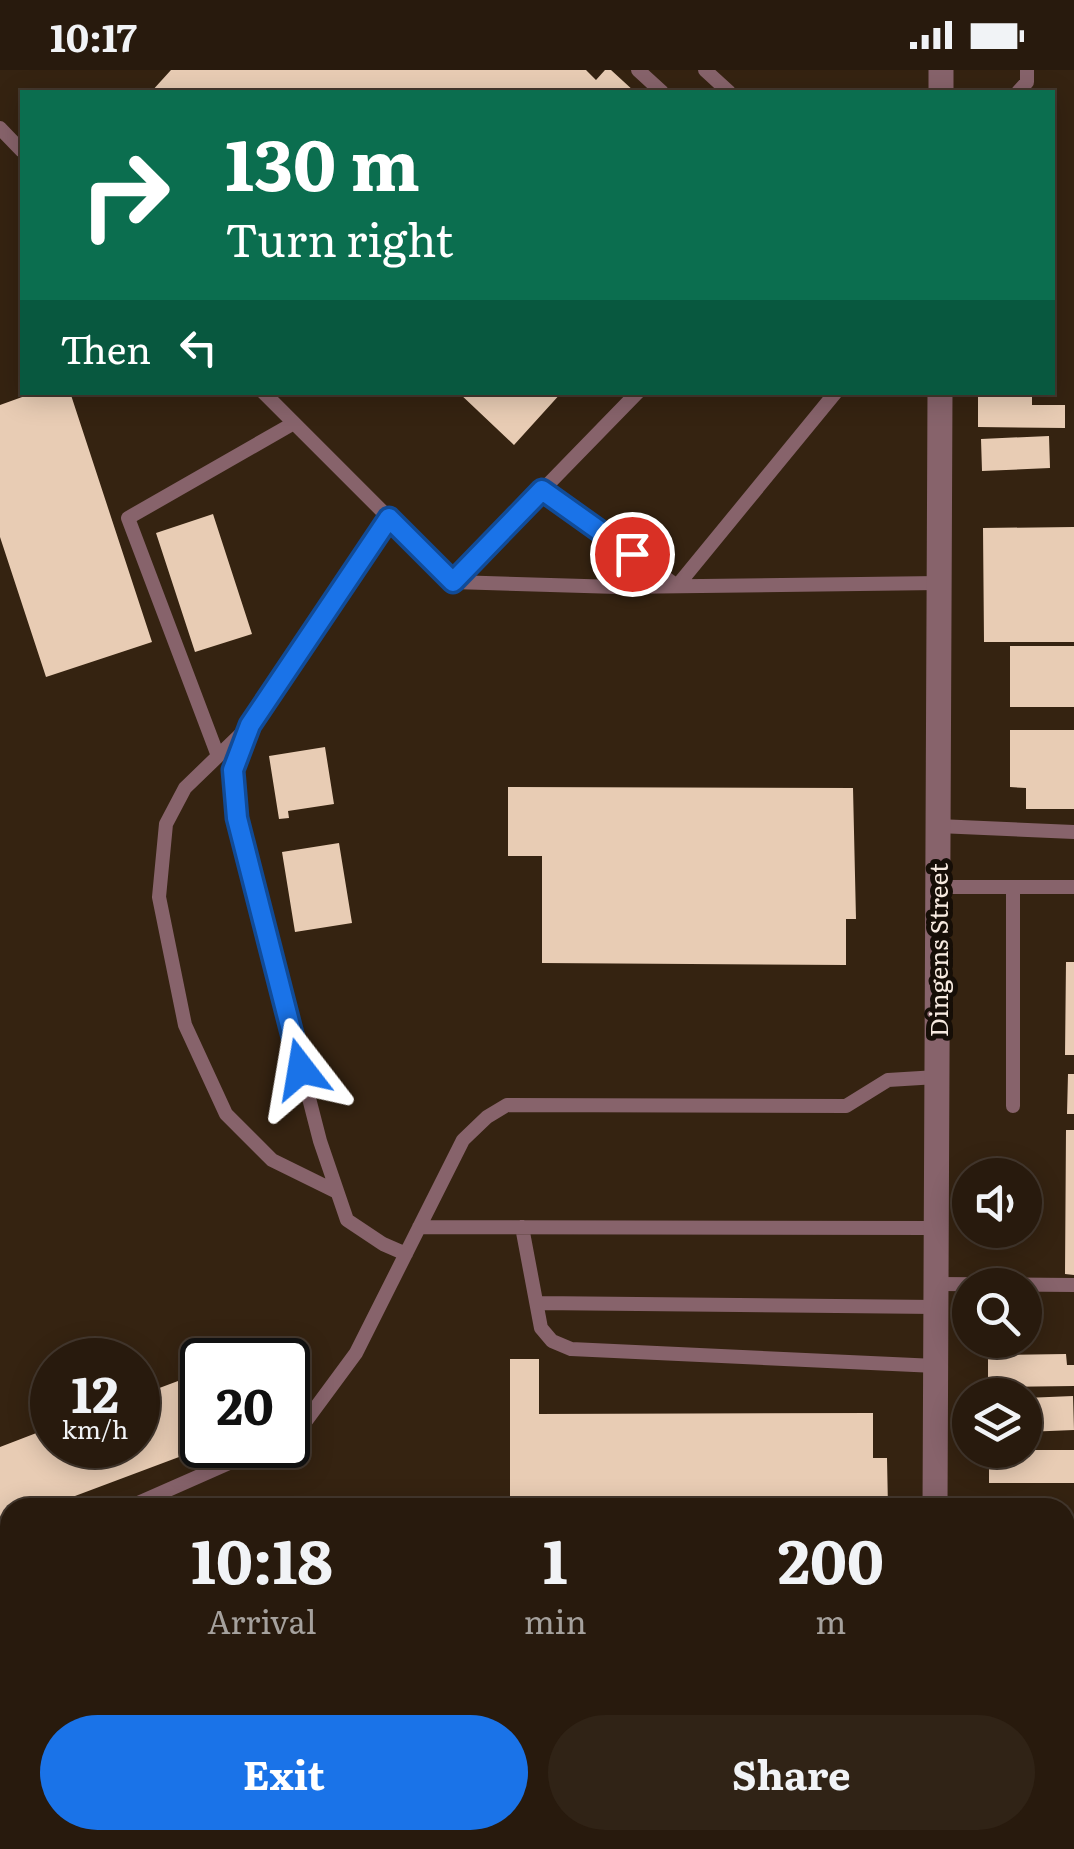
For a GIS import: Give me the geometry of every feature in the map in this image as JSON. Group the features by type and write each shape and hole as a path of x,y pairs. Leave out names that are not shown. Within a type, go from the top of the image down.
{"street":[{"name":"Dingens Street","path":"935,1498 940,395"}],"lane":[{"path":"638,70 660,90"},
{"path":"705,70 728,90"},
{"path":"0,128 20,149"},
{"path":"266,395 453,582 677,586 939,584"},
{"path":"453,582 635,395"},
{"path":"677,586 834,395"},
{"path":"218,756 128,518 294,423"},
{"path":"542,490 677,586"},
{"path":"337,1192 272,1160 226,1114 185,1025 158,897 166,824 185,788 250,725 389,518"},
{"path":"250,725 233,770 237,818 320,1141 347,1220 406,1254"},
{"path":"938,826 1074,832"},
{"path":"938,887 1074,887"},
{"path":"1013,887 1013,1106"},
{"path":"310,1415 356,1353 463,1140 486,1117 507,1106 846,1106 888,1080 937,1077"},
{"path":"420,1226 936,1228"},
{"path":"522,1227 541,1328 552,1341 571,1349 936,1366"},
{"path":"536,1303 936,1295 1074,1284"},
{"path":"150,1498 218,1468"}],"building":[{"path":"171,70 586,70 596,80 605,70 611,70 633,90 153,90"},
{"path":"28,395 71,395 152,642 46,677 0,537 0,405"},
{"path":"461,395 559,395 514,445"},
{"path":"978,395 1032,395 1032,405 1065,405 1065,428 978,427"},
{"path":"1049,436 1050,468 982,471 981,439"},
{"path":"213,514 252,634 195,652 156,533"},
{"path":"1074,527 1074,642 984,642 983,528"},
{"path":"1010,646 1074,646 1074,707 1010,707"},
{"path":"1010,730 1074,730 1074,809 1026,809 1026,788 1010,787"},
{"path":"325,747 334,804 288,811 289,818 279,819 269,756"},
{"path":"508,787 853,788 856,919 846,919 846,965 542,963 542,856 508,856"},
{"path":"339,843 352,923 295,932 282,852"},
{"path":"1066,962 1074,962 1074,1055 1065,1055"},
{"path":"1068,1074 1074,1074 1074,1114 1067,1114"},
{"path":"1066,1130 1074,1130 1074,1275 1065,1274"},
{"path":"1042,1354 1066,1354 1067,1365 1074,1365 1074,1386 1042,1386 1042,1378 988,1378 988,1358 1042,1358"},
{"path":"510,1359 539,1359 539,1414 873,1413 873,1458 887,1458 888,1498 510,1498"},
{"path":"180,1380 180,1457 160,1464 160,1388"},
{"path":"1073,1396 1074,1430 1042,1431 1042,1397"},
{"path":"30,1435 30,1468 150,1468 70,1498 0,1498 0,1447"},
{"path":"1042,1450 1074,1450 1074,1483 989,1483 989,1468 1042,1468"}],"route":[{"path":"301,1069 237,818 233,770 250,725 286,668 389,518 453,582 542,490 632,554"}]}
